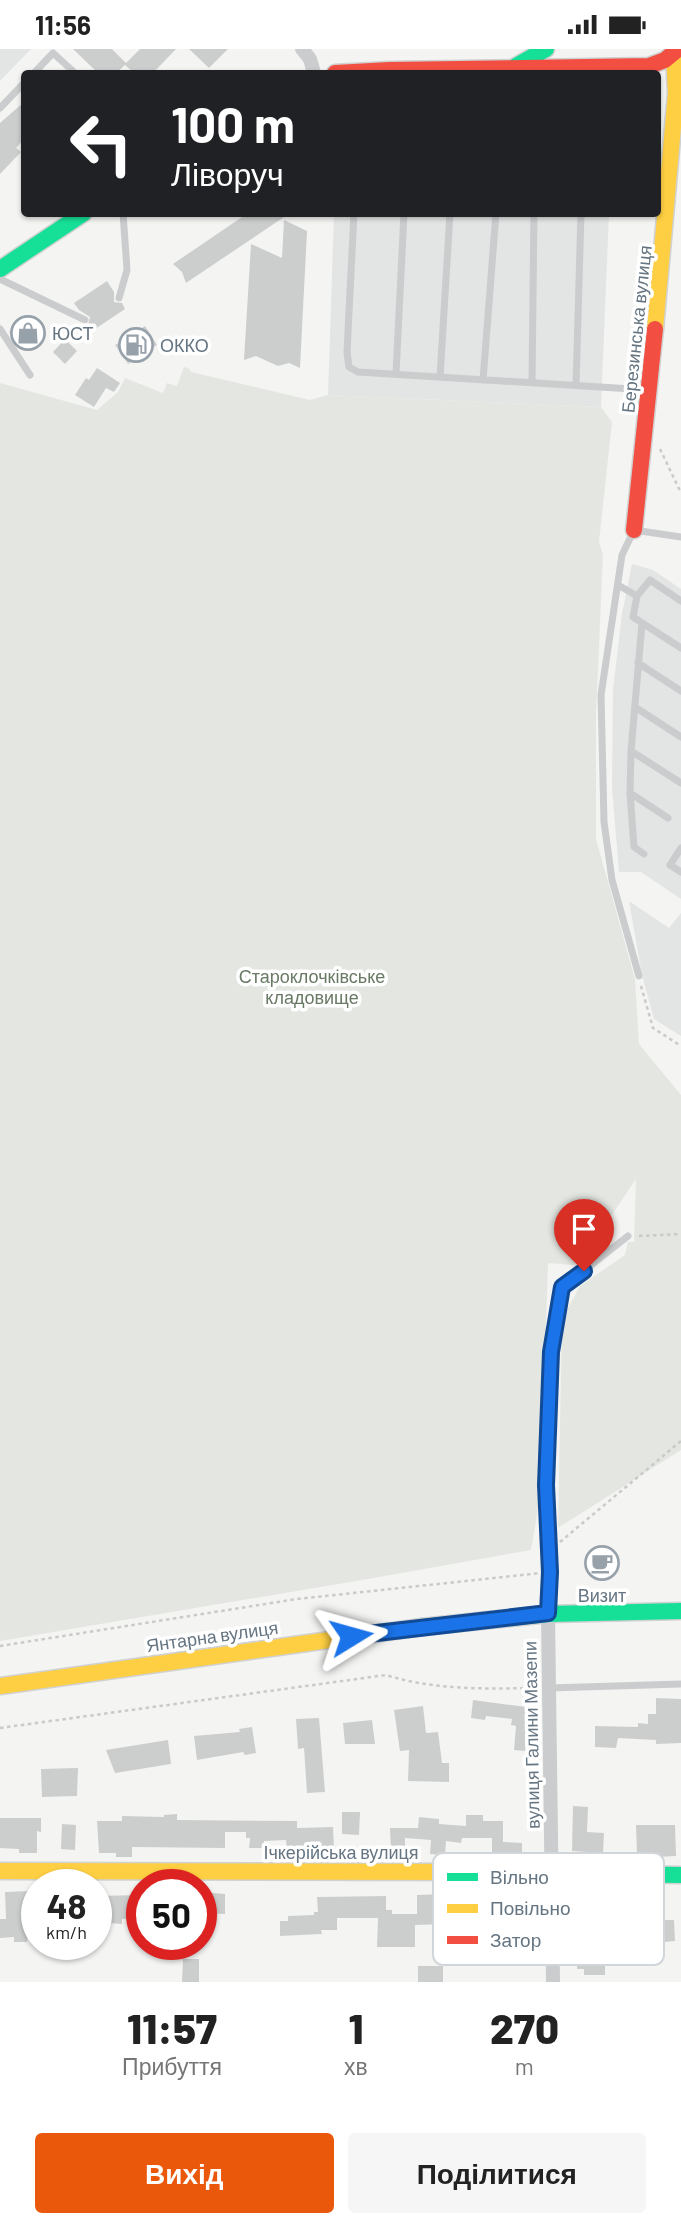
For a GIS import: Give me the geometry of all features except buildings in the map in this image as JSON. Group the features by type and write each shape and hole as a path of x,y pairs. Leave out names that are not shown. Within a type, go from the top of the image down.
{"main road":[{"path":"509,69 546,49"},
{"path":"580,49 602,68"},
{"path":"390,70 649,66 676,52"},
{"name":"Березинська вулиця","path":"634,530 674,130 676,52"},
{"path":"0,271 78,217"},
{"name":"Янтарна вулиця","path":"0,1686 364,1634 548,1613 681,1611"},
{"name":"Ічкерійська вулиця","path":"0,1871 433,1872"}],"street":[{"path":"302,49 310,59 313,70"},
{"name":"вулиця Галини Мазепи","path":"548,1613 552,1853"}],"lane":[{"path":"37,70 52,53 72,70"},
{"path":"0,108 21,86"},
{"path":"119,298 127,270 123,217"},
{"path":"354,217 347,352 349,367 359,372 649,390"},
{"path":"396,374 404,217"},
{"path":"440,377 450,217"},
{"path":"483,380 495,217"},
{"path":"532,383 534,217"},
{"path":"576,385 580,217"},
{"path":"0,271 85,320"},
{"path":"0,329 30,375"},
{"path":"639,976 612,880 604,822 601,695 622,555 634,530 681,537"},
{"path":"681,601 650,580 637,596 633,617 681,648"},
{"path":"618,585 637,596"},
{"path":"642,623 630,793 634,847 644,854"},
{"path":"638,663 681,691"},
{"path":"635,707 681,737"},
{"path":"631,751 681,783"},
{"path":"630,793 668,818"},
{"path":"681,848 670,865 681,872"},
{"path":"548,1613 550,1572 546,1485 551,1352 562,1287 628,1237"},
{"path":"548,1688 681,1684"}],"path":[{"path":"659,446 681,493"},
{"path":"639,976 653,1028 681,1046"},
{"path":"628,1237 681,1234"},
{"path":"548,1552 681,1441"},
{"path":"0,1646 298,1599 550,1572"},
{"path":"0,1728 386,1675 409,1682 457,1688 548,1688"}],"shaded area":[{"path":"0,49 31,49 0,81"},
{"path":"334,217 609,217 601,407 328,395"},
{"path":"632,564 653,570 681,589 681,899 641,872 619,872 612,787 613,690 622,614"},
{"path":"629,901 669,928 681,913 681,1036 654,1019 642,975"}],"green space":[{"name":"Староклочківське кладовище","path":"184,367 191,372 310,400 328,395 601,407 612,422 599,542 603,555 596,715 596,839 635,979 639,1044 681,1095 681,1450 558,1528 562,1319 580,1286 625,1255 628,1242 634,1242 636,1179 603,1228 592,1252 573,1265 548,1263 541,1491 531,1550 0,1641 0,383 97,410 118,392 125,378 163,393 167,383 177,386"}],"traffic: fast":[{"path":"516,66 546,49"},
{"path":"0,269 78,217"},
{"path":"422,1627 548,1614 681,1611"},
{"path":"664,1875 681,1875"}],"traffic: slow":[{"path":"655,329 676,93 674,55"},
{"path":"0,1686 422,1627"},
{"path":"0,1871 433,1872"}],"traffic: jam":[{"path":"390,70 649,66 665,60 678,49"},
{"path":"634,530 655,329"}],"place":[{"name":"ЮСТ","path":"28,333"},
{"name":"ОККО","path":"136,345"},
{"name":"Визит","path":"602,1563"}],"route":[{"path":"351,1636 548,1613 550,1572 546,1485 551,1352 562,1287 584,1271"}]}
